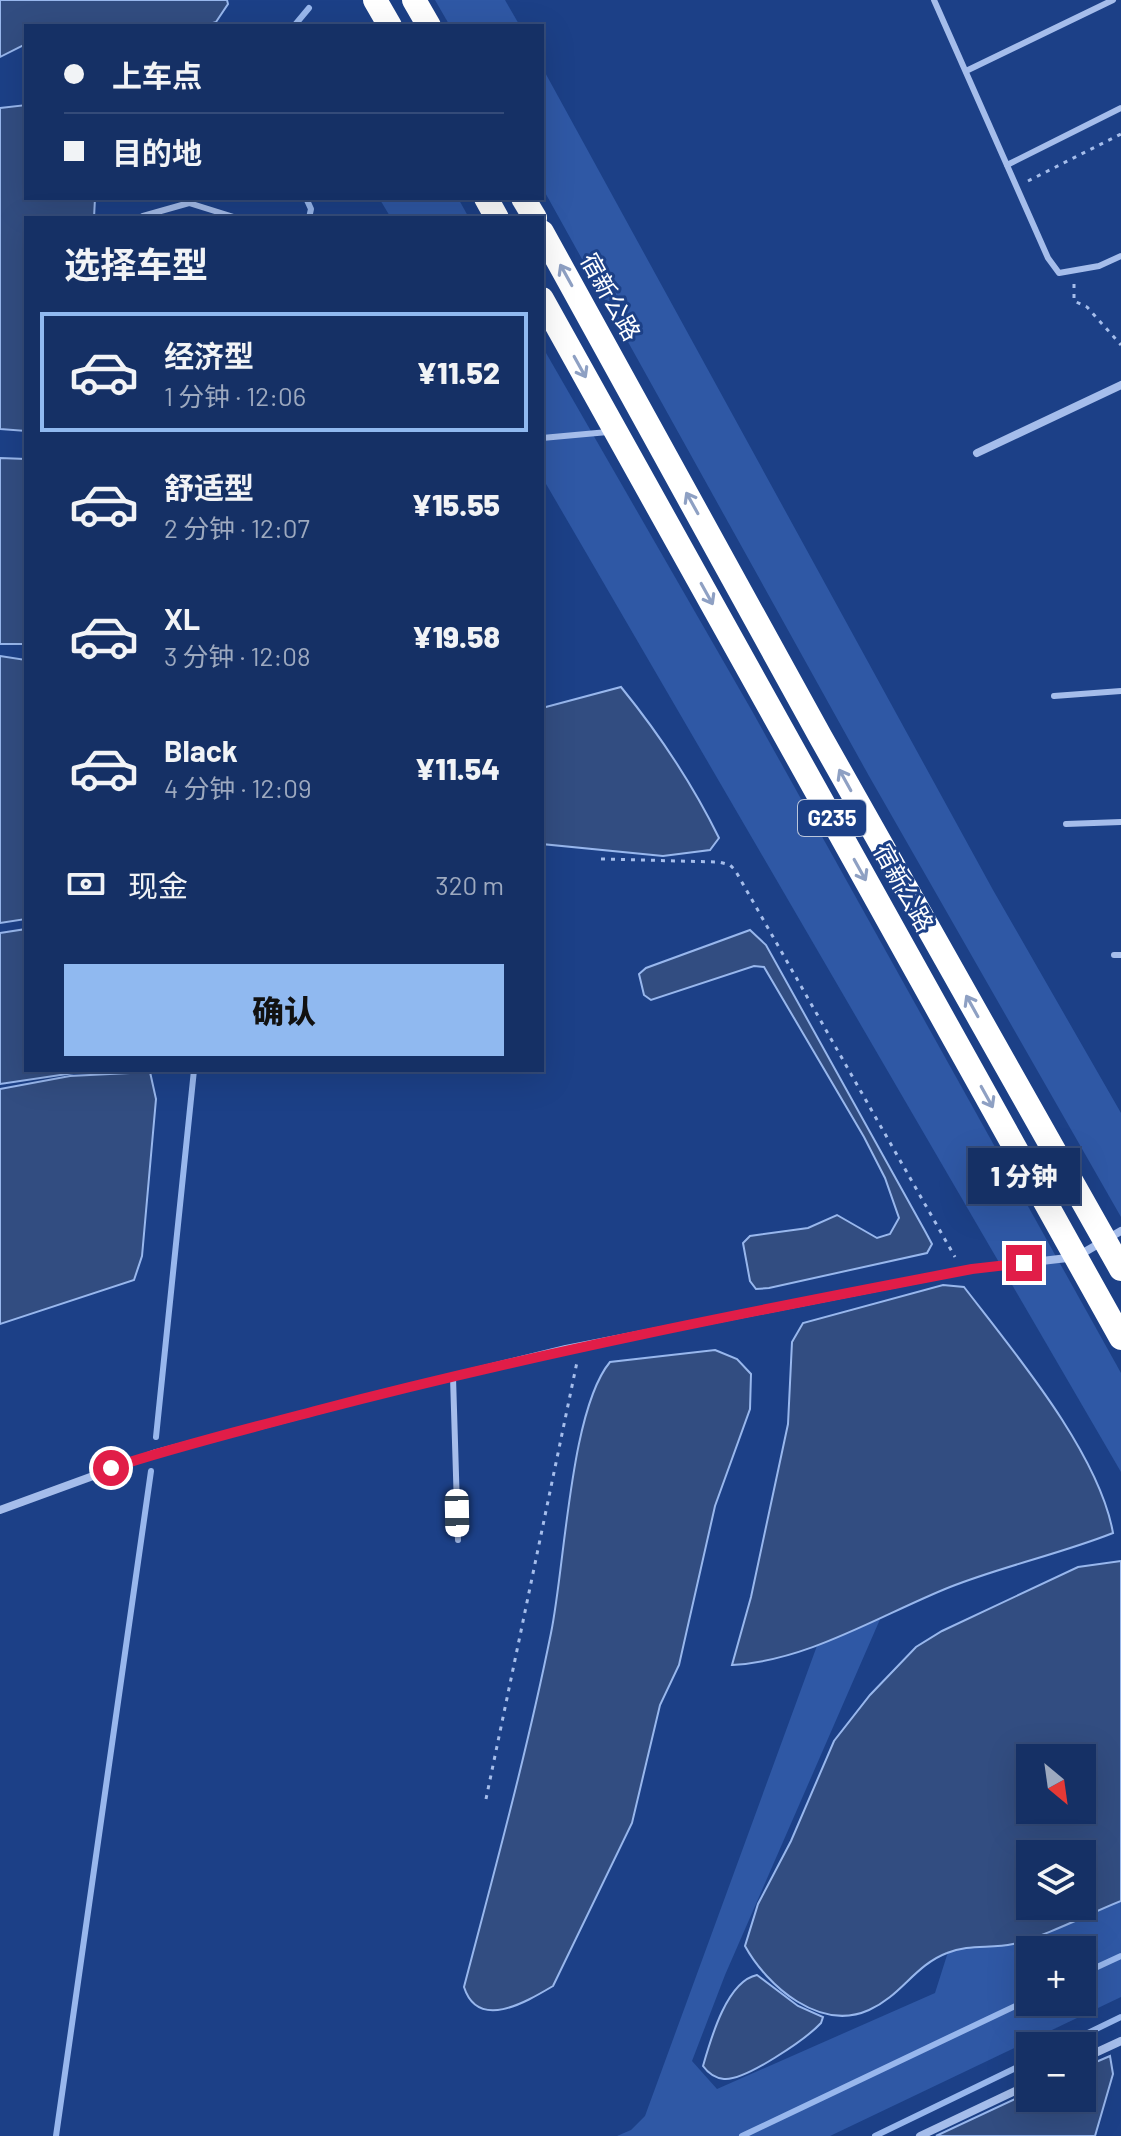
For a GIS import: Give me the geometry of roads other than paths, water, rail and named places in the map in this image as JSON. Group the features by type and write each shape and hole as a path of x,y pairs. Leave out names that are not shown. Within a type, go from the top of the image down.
{"highway":[{"path":"375,0 389,24"},
{"path":"414,0 428,24"},
{"name":"宿新公路","path":"544,236 820,736 1113,1236 1121,1269"},
{"name":"宿新公路","path":"544,303 1121,1338"}],"street":[{"path":"977,453 1121,385"},
{"path":"0,1510 156,1453 453,1377 580,1347 963,1270 1076,1257 1113,1236"},
{"path":"1096,2053 1121,2041"},
{"path":"920,2136 1016,2091"}],"lane":[{"path":"934,0 1048,258 1059,273 1074,273 1121,256"},
{"path":"966,71 1113,0"},
{"path":"1007,165 1121,108"},
{"path":"143,216 189,203 231,216"},
{"path":"544,438 616,431"},
{"path":"1054,696 1121,691"},
{"path":"1066,824 1121,822"},
{"path":"453,1377 458,1540"}],"waterway":[{"path":"296,24 309,8"},
{"path":"307,200 311,209 309,216"},
{"path":"156,1437 194,1072"},
{"path":"56,2136 151,1471"},
{"path":"1096,1968 1121,1956"},
{"path":"742,2136 1016,2006"},
{"path":"1090,2032 1121,2017"},
{"path":"875,2136 1016,2068"}]}
